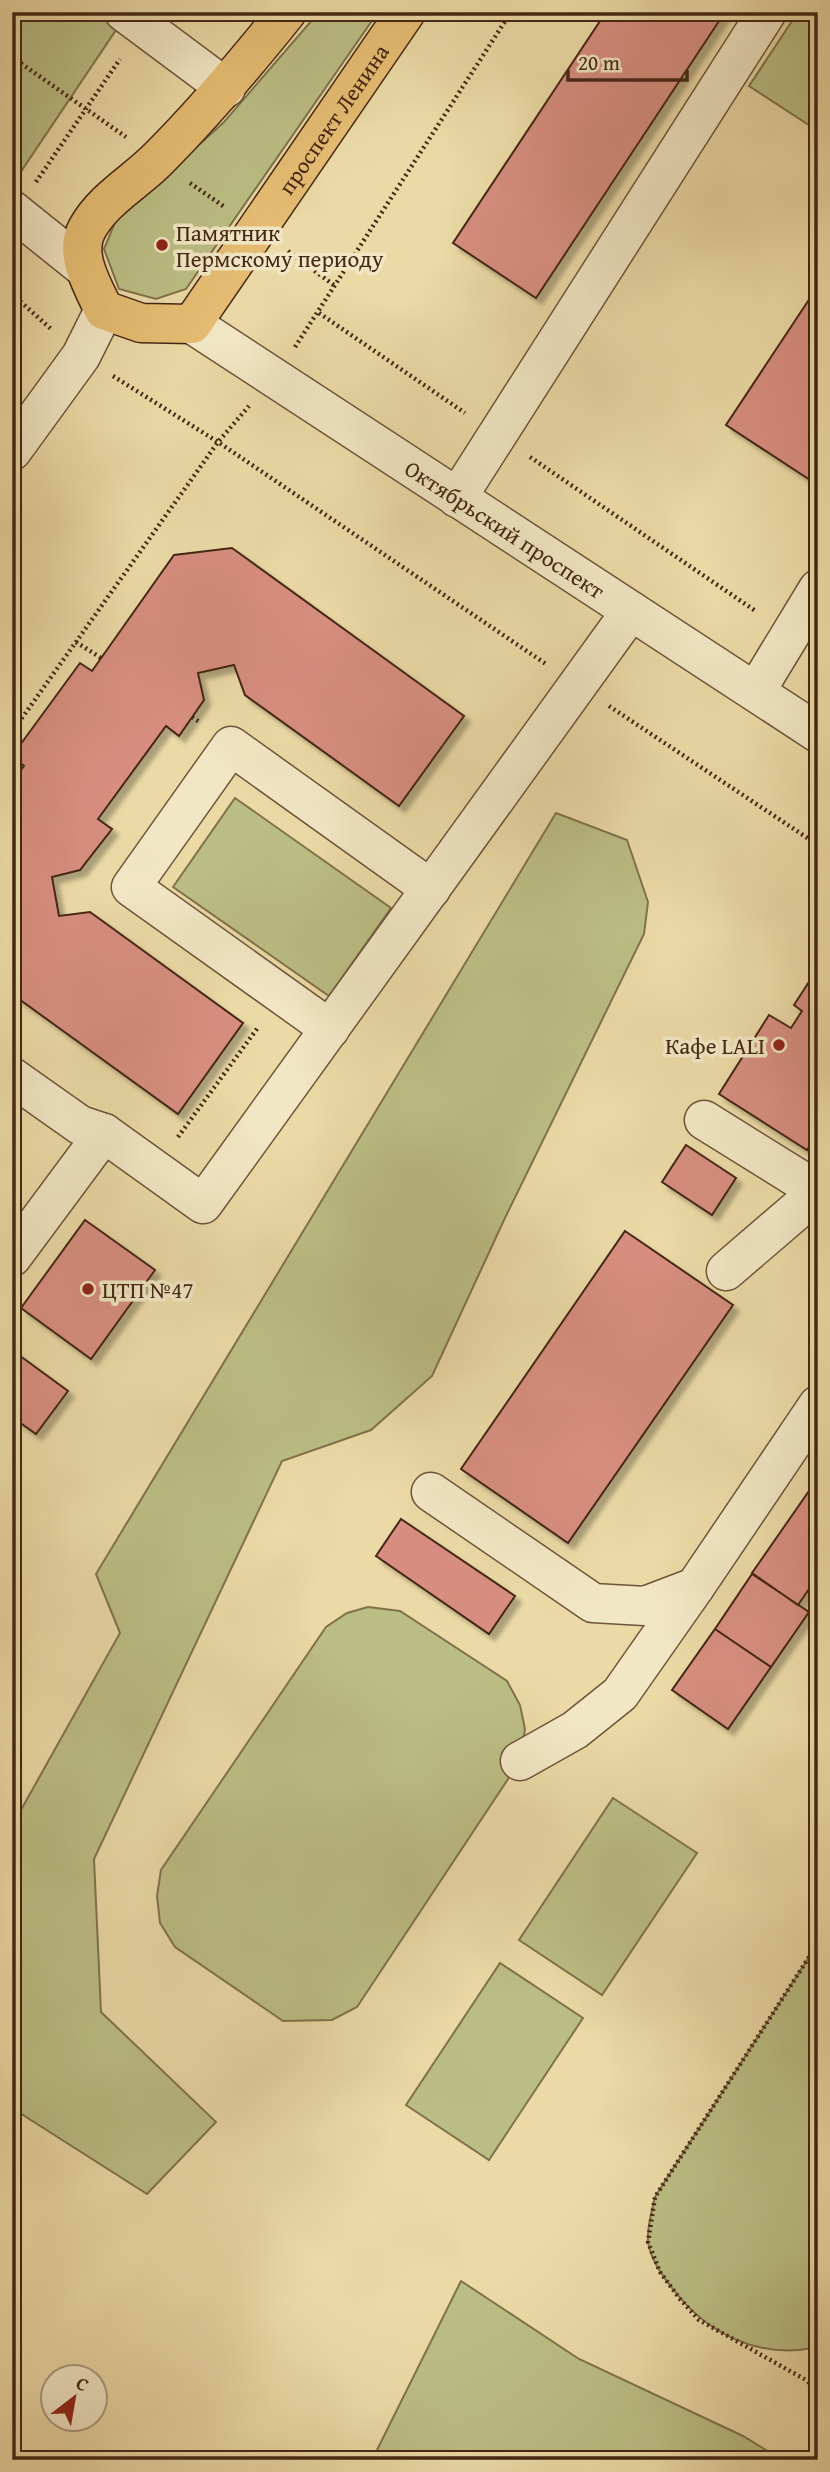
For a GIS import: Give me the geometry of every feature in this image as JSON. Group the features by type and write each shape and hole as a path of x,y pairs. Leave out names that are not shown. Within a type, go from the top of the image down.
{"main road":[{"path":"192,324 141,323 104,310 83,267 85,230 119,192 157,160 226,88 287,12"},
{"name":"проспект Ленина","path":"192,324 406,12"}],"street":[{"path":"457,498 767,12"},
{"path":"134,19 226,88"},
{"path":"14,211 83,267"},
{"path":"12,451 81,356 104,310"},
{"name":"Октябрьский проспект","path":"192,324 818,733"},
{"path":"756,691 788,634 818,590"},
{"path":"12,1077 79,1125 104,1133 203,1203 631,611"},
{"path":"330,1029 131,887 231,746 431,889"},
{"path":"704,1120 818,1191 726,1271"},
{"path":"12,1257 104,1133"},
{"path":"520,1761 575,1730 620,1694 818,1405"},
{"path":"431,1492 593,1602 645,1606 695,1587"}],"path":[{"path":"14,211 86,107 134,19"},
{"path":"12,57 335,286"},
{"path":"12,294 81,356 218,442 549,666 541,677"},
{"path":"319,313 788,634"},
{"path":"76,642 101,658"},
{"path":"579,686 818,845"},
{"path":"155,1169 262,1022"},
{"path":"818,1943 655,2197 648,2242 660,2272 699,2320 806,2380 818,2390"}],"green space":[{"path":"12,12 108,12 122,21 12,185"},
{"path":"319,12 378,12 186,289 156,299 119,289 104,249 116,220 224,122"},
{"path":"798,12 818,12 818,131 749,86"},
{"path":"235,798 391,908 329,996 173,887"},
{"path":"556,813 627,840 648,902 644,934 504,1220 432,1376 371,1430 282,1461 94,1859 101,2012 216,2122 147,2194 12,2108 12,1826 120,1633 96,1574"},
{"path":"368,1607 400,1611 507,1681 520,1705 525,1729 520,1761 357,2007 332,2020 283,2021 175,1947 160,1923 157,1896 161,1870 326,1627 347,1613"},
{"path":"613,1798 697,1853 602,1995 519,1940"},
{"path":"818,1943 818,2347 775,2350 736,2340 701,2318 686,2304 653,2259 648,2229 655,2197"},
{"path":"500,1963 583,2018 489,2160 406,2105"},
{"path":"461,2281 579,2359 743,2436 782,2460 372,2460"}],"building":[{"path":"606,12 725,12 536,298 453,243"},
{"path":"818,286 818,469 810,480 726,425"},
{"path":"232,548 464,716 399,806 245,695 234,665 198,673 204,700 179,736 166,726 98,819 112,829 80,870 52,877 59,916 90,912 243,1023 178,1114 12,994 12,782 24,766 12,756 80,663 92,671 174,555"},
{"path":"818,968 818,1133 807,1150 719,1094 769,1015 791,1028 802,1011 794,1005"},
{"path":"686,1145 736,1178 712,1215 662,1182"},
{"name":"ЦТП №47","path":"85,1220 155,1270 91,1359 21,1308"},
{"path":"625,1231 733,1305 568,1543 461,1469"},
{"path":"12,1350 68,1391 36,1434 12,1417"},
{"path":"818,1478 818,1576 798,1605 752,1573"},
{"path":"401,1519 515,1596 489,1634 376,1556"},
{"path":"752,1574 809,1612 771,1667 715,1629"},
{"path":"715,1629 771,1667 728,1729 672,1690"}],"place":[{"name":"Памятник Пермскому периоду","path":"162,245"},
{"name":"Кафе LALI","path":"779,1045"},
{"name":"ЦТП №47","path":"88,1289"}]}
